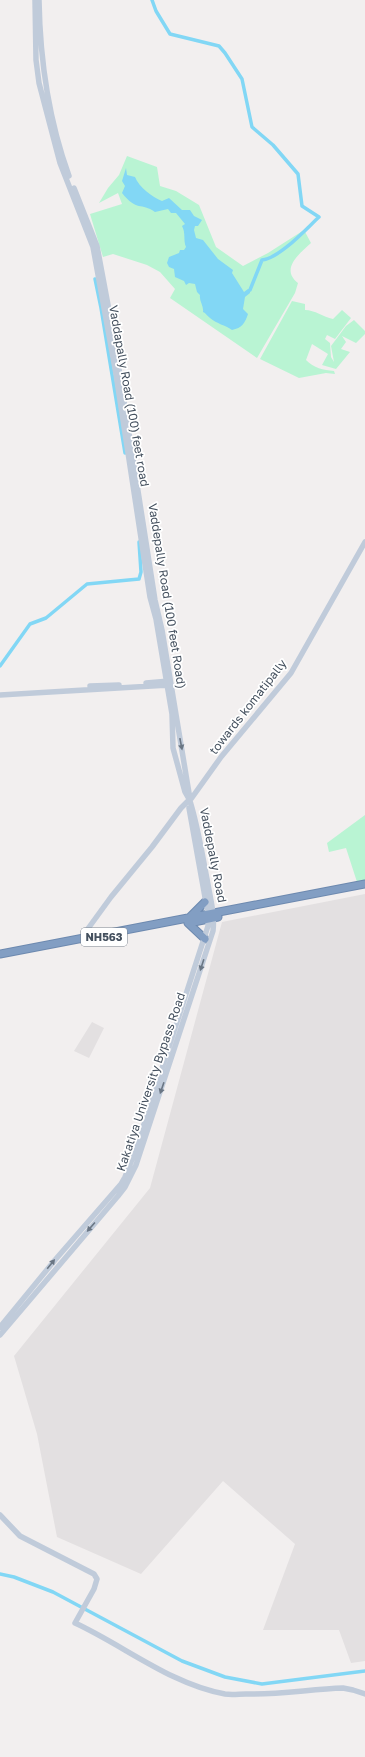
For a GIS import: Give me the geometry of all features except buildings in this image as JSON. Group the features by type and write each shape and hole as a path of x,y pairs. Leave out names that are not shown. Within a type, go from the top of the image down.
{"highway":[{"name":"NH563","path":"212,916 365,884"},
{"name":"NH563","path":"0,954 365,888"},
{"path":"205,902 189,920 205,939"},
{"name":"NH563","path":"0,957 87,939"}],"main road":[{"name":"Vaddapally Road (100) feet road","path":"35,0 36,60 39,83 60,163 93,247 168,683 172,714 173,748 185,792 190,800"},
{"name":"Vaddepally Road (100 feet Road)","path":"39,0 40,43 44,82 64,162 97,246 114,337 149,573"},
{"name":"towards komatipally","path":"87,939 87,930 111,897 152,847 181,808 190,800 221,757 291,673 365,542"},
{"path":"0,694 168,683"},
{"path":"190,800 194,838 205,902 212,916"},
{"name":"Vaddepally Road","path":"190,800 202,851 212,916"},
{"name":"Kakatiya University Bypass Road","path":"0,1327 125,1177 135,1152 212,916"},
{"name":"Kakatiya University Bypass Road","path":"0,1335 118,1196 128,1181 136,1165 212,935 212,916"},
{"path":"0,1515 20,1536 94,1574 97,1579 88,1600 75,1623 113,1642 171,1675 192,1685 225,1694 261,1694 343,1688 365,1694"}],"shaded area":[{"path":"365,894 365,1661 351,1663 339,1630 263,1630 295,1544 223,1481 141,1574 57,1537 37,1434 14,1356 150,1188 222,922"},
{"path":"92,1022 104,1028 89,1058 74,1051"}],"green space":[{"path":"127,156 157,167 160,186 176,191 199,205 216,247 243,266 268,253 304,230 311,243 301,252 291,267 293,278 298,283 295,293 257,358 170,298 175,289 160,272 147,265 113,254 103,257 90,214 122,204 118,193 99,203 108,188 119,175"},
{"path":"292,301 305,304 305,310 312,311 329,318 333,319 342,310 351,318 335,339 327,335 325,339 330,343 331,357 334,362 331,346 346,326 354,320 365,331 365,334 356,343 342,336 346,342 341,349 350,352 336,369 322,365 328,354 312,344 306,360 319,368 334,371 335,374 326,373 299,378 260,359"},
{"path":"365,815 365,881 357,882 346,848 329,852 327,843"}],"water":[{"path":"126,168 127,175 135,177 143,188 154,197 162,201 169,198 182,210 190,210 194,216 202,220 198,226 195,226 194,230 196,238 203,240 218,259 233,270 232,273 244,292 248,289 250,290 250,293 245,297 243,309 248,314 241,326 232,330 213,320 203,312 200,295 197,292 195,284 189,283 186,285 184,281 175,277 174,269 169,267 167,263 169,257 179,253 180,250 184,250 186,247 182,226 185,224 176,213 171,213 168,209 155,212 146,207 135,205 127,199 122,193 125,186 122,181"}],"waterway":[{"path":"152,0 156,11 170,34 219,46 225,53 242,79 252,127 273,145 298,174 302,206 319,217 285,249 269,258 262,260 250,290"},
{"path":"95,279 125,453"},
{"path":"0,666 30,624 46,618 87,584 139,579 141,572 139,542"},
{"path":"0,1574 14,1577 53,1592 182,1661 225,1677 262,1684 365,1671"}]}
